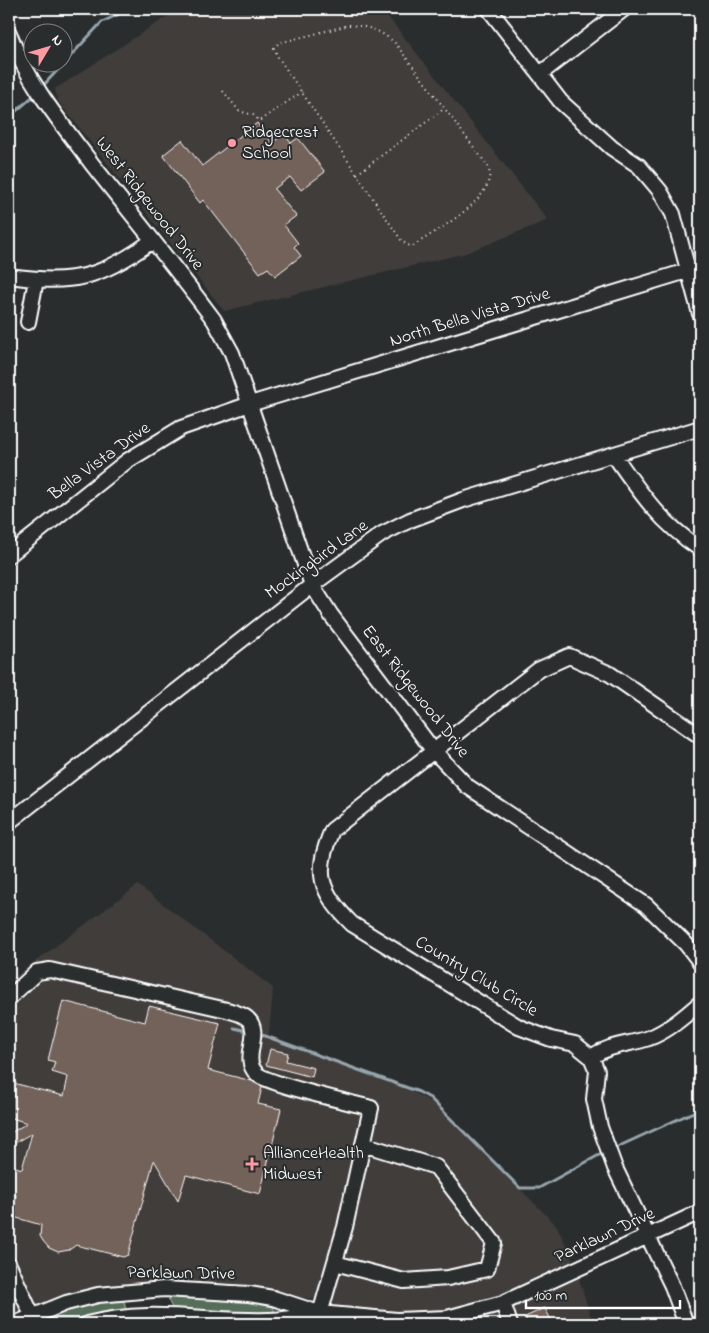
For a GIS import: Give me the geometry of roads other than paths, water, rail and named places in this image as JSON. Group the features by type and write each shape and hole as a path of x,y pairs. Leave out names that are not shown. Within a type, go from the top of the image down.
{"street":[{"path":"489,9 561,102 583,125 639,166 660,191 673,214 694,270 700,314"},
{"path":"540,74 624,9"},
{"name":"West Ridgewood Drive","path":"9,33 18,56 44,98 214,320 232,353 250,404"},
{"path":"9,276 36,280 77,278 102,272 124,261 152,241"},
{"name":"North Bella Vista Drive","path":"250,404 694,270"},
{"path":"28,322 36,280"},
{"name":"Bella Vista Drive","path":"9,555 127,461 181,428 250,404"},
{"name":"East Ridgewood Drive","path":"250,404 312,585 331,615 433,750 467,786 646,905 686,944 700,962"},
{"name":"Mockingbird Lane","path":"9,822 312,585 382,534 410,520 463,500 700,428"},
{"path":"614,455 644,498 675,532 700,549"},
{"name":"Country Club Circle","path":"591,1057 575,1044 551,1039 510,1022 352,924 335,907 325,892 320,870 324,849 332,830 433,750 538,670 569,656 610,674 700,736"},
{"path":"9,998 37,972 50,970 227,1010 247,1018 252,1024 254,1030 250,1058 252,1067 257,1074 273,1081 371,1108 335,1263 318,1319"},
{"path":"686,1324 672,1286 615,1168 600,1127 594,1099 597,1071 591,1057 606,1048 650,1038 676,1023 700,1004"},
{"path":"335,1263 404,1281 448,1278 487,1269 494,1243 436,1166 363,1144"},
{"name":"Parklawn Drive","path":"87,1324 116,1318 397,1320 447,1318 503,1303 700,1212"},
{"path":"9,1265 35,1320"},
{"name":"Parklawn Drive","path":"14,1324 35,1320 66,1302 98,1295 164,1289 249,1294 273,1298 318,1319"},
{"path":"503,1303 510,1324"}],"waterway":[{"path":"41,88 102,22 130,9"},
{"path":"9,117 37,93"},
{"path":"234,1028 248,1031"},
{"path":"257,1033 419,1092 430,1098 520,1188 539,1188 601,1154"},
{"path":"615,1148 700,1109"}],"place":[{"name":"Ridgecrest School","path":"232,143"},
{"name":"AllianceHealth Midwest","path":"252,1164"}]}
